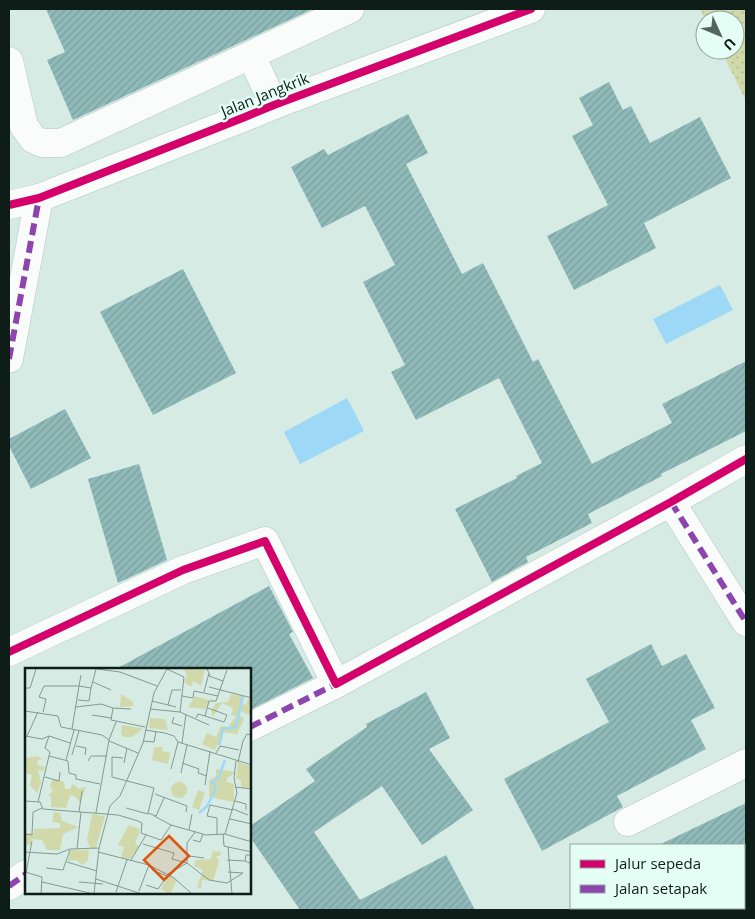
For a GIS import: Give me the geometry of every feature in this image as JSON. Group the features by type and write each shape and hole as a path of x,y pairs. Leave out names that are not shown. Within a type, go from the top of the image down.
{"street":[{"path":"9,61 24,126 33,139 42,143 61,143 350,9"},
{"name":"Jalan Jangkrik","path":"9,205 39,198 274,105 531,9"},
{"path":"251,54 274,105"},
{"path":"9,359 39,198"},
{"path":"251,726 336,684 671,502 746,459"},
{"path":"671,502 746,622"},
{"path":"9,652 183,570 265,541 336,684"},
{"path":"628,822 746,763"},
{"path":"9,886 25,875"}],"green space":[{"path":"746,9 746,101 726,60 745,60 745,10 701,10"}],"water":[{"path":"720,285 733,310 666,344 653,319"},
{"path":"347,398 364,431 300,464 284,432"}],"building":[{"path":"46,9 313,9 73,120 47,60 65,52"},
{"path":"609,82 623,110 631,106 650,143 700,117 731,178 644,223 656,248 574,290 547,236 608,205 572,136 593,125 579,98"},
{"path":"408,114 428,153 406,164 462,274 483,263 533,362 538,359 592,464 672,423 662,404 746,361 746,431 588,514 592,523 526,557 528,562 492,582 455,509 517,478 516,476 542,463 499,378 416,420 391,372 405,365 363,282 395,265 365,206 322,228 291,167 324,149 328,155"},
{"path":"183,269 236,373 153,415 100,312"},
{"path":"65,409 91,458 31,489 9,446 9,439"},
{"path":"139,464 167,560 118,583 88,479"},
{"path":"269,586 293,632 289,634 313,678 251,709 251,668 118,668"},
{"path":"651,644 662,666 686,654 715,708 691,720 706,749 617,796 623,807 542,851 504,779 609,722 586,679"},
{"path":"426,692 450,738 429,749 473,810 422,845 382,786 314,832 360,900 446,855 475,910 300,910 251,838 251,825 315,781 306,769 367,727 366,724"},
{"path":"746,803 746,845 661,844"}],"marked path":[{"path":"9,359 39,198 36,198"},
{"path":"671,502 746,622"},
{"path":"251,726 336,684"},
{"path":"9,886 25,875"}],"cycle path":[{"path":"9,205 39,198 274,105 531,9"},
{"path":"9,652 183,570 265,541 336,684 671,502 746,459"}]}
